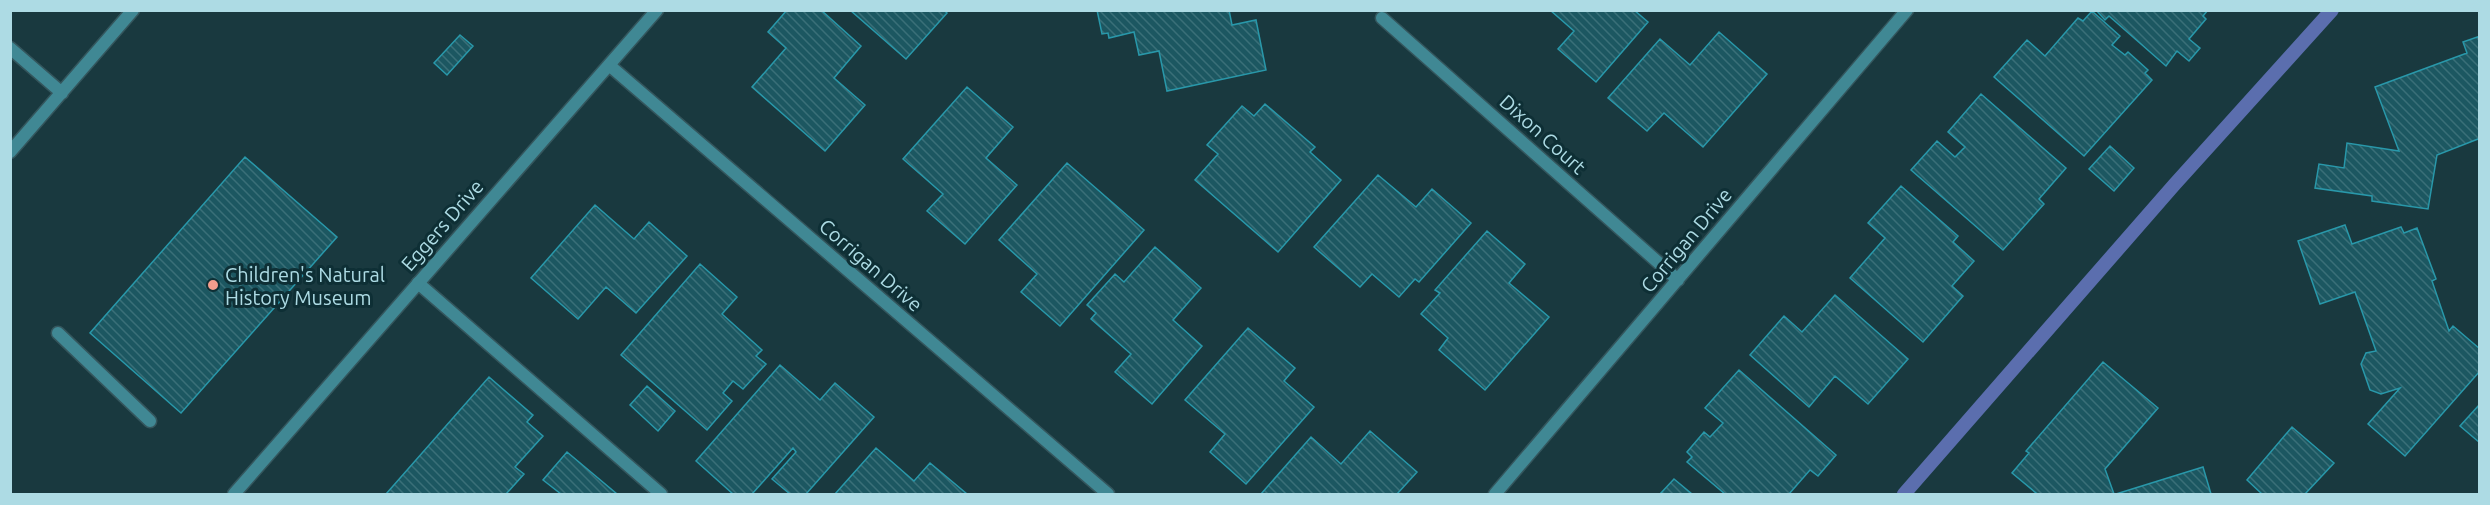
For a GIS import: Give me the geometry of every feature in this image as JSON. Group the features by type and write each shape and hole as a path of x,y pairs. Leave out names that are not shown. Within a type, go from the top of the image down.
{"street":[{"path":"10,152 133,10"},
{"name":"Eggers Drive","path":"234,495 657,10"},
{"name":"Corrigan Drive","path":"1495,495 1907,10"},
{"name":"Dixon Court","path":"1382,18 1677,280"},
{"path":"10,48 62,93"},
{"name":"Corrigan Drive","path":"609,65 1108,495"},
{"path":"418,283 661,495"},
{"path":"58,333 150,421"}],"building":[{"path":"787,10 821,10 861,46 834,78 865,105 825,151 752,87 786,48 768,32"},
{"path":"850,10 944,10 947,13 906,59"},
{"path":"1097,10 1229,10 1232,25 1256,20 1266,70 1167,91 1159,51 1139,55 1134,32 1109,38 1108,33 1102,34"},
{"path":"1550,10 1634,10 1648,22 1596,82 1558,49 1574,31"},
{"path":"2096,10 2208,10 2203,16 2206,19 2189,39 2200,48 2189,61 2177,51 2166,66 2109,16 2105,20"},
{"path":"2092,11 2120,36 2112,45 2125,55 2128,52 2148,70 2145,73 2152,80 2084,156 1994,77 2027,40 2045,56 2078,18 2083,21"},
{"path":"1719,32 1767,74 1703,147 1664,113 1647,131 1608,98 1660,39 1690,65"},
{"path":"460,35 473,46 447,75 434,63"},
{"path":"2480,36 2480,143 2478,139 2437,155 2428,209 2372,201 2372,196 2315,188 2319,164 2344,168 2347,143 2399,151 2375,87 2467,53 2463,42"},
{"path":"967,87 1013,127 986,158 1017,185 965,244 927,211 943,194 903,159"},
{"path":"1981,94 2066,168 2039,199 2044,204 2003,250 1911,170 1937,141 1955,157 1965,147 1948,132"},
{"path":"1265,104 1315,147 1310,152 1341,180 1278,252 1195,180 1218,154 1207,145 1242,106 1254,116"},
{"path":"2110,146 2134,168 2114,191 2089,169"},
{"name":"Children's Natural History Museum","path":"245,157 337,237 181,413 90,333"},
{"path":"1067,163 1144,230 1060,326 1021,292 1037,274 999,240"},
{"path":"1378,175 1416,207 1432,189 1471,223 1419,282 1415,279 1399,297 1372,274 1360,287 1314,247"},
{"path":"1901,186 1958,236 1953,242 1974,261 1952,286 1963,296 1923,342 1850,278 1885,238 1868,223"},
{"path":"595,205 634,239 649,222 687,256 636,313 606,287 578,319 531,278"},
{"path":"2345,225 2352,244 2401,227 2404,233 2417,228 2436,279 2432,281 2449,331 2453,326 2480,349 2480,371 2405,456 2368,424 2400,388 2381,394 2370,390 2361,364 2366,353 2376,351 2355,292 2320,304 2298,241"},
{"path":"1487,231 1525,264 1509,283 1549,317 1485,390 1439,350 1448,338 1421,314 1440,293 1435,290"},
{"path":"1155,247 1201,288 1173,320 1202,346 1152,404 1115,372 1131,354 1091,319 1096,313 1087,305 1115,274 1124,282"},
{"path":"700,264 737,297 722,314 762,350 756,356 766,364 743,389 733,381 723,393 732,401 707,430 621,355"},
{"path":"1835,295 1908,359 1868,404 1835,376 1809,407 1750,355 1784,316 1802,332"},
{"path":"1248,328 1295,368 1284,381 1314,407 1246,484 1210,452 1225,434 1185,400"},
{"path":"2103,362 2158,408 2105,469 2114,494 2033,494 2036,493 2012,473 2029,453 2026,451"},
{"path":"780,365 820,400 835,383 874,417 806,494 790,494 772,479 796,452 793,448 752,494 733,494 696,461"},
{"path":"1739,370 1836,455 1818,476 1810,470 1789,494 1725,494 1687,462 1692,457 1687,452 1704,432 1710,437 1723,423 1705,408"},
{"path":"489,377 533,415 527,422 543,436 515,467 524,474 506,494 386,494"},
{"path":"647,386 675,411 658,431 630,405"},
{"path":"2480,404 2480,443 2460,426"},
{"path":"2292,427 2334,463 2305,494 2262,494 2247,480"},
{"path":"1370,431 1417,472 1397,494 1261,494 1311,437 1341,464"},
{"path":"876,448 914,481 930,463 967,494 835,494"},
{"path":"567,452 617,494 561,494 543,480"},
{"path":"2203,467 2211,494 2116,494"},
{"path":"1674,479 1692,494 1660,494"}],"waterway":[{"path":"1904,494 2174,185 2332,10"}],"place":[{"name":"Children's Natural History Museum","path":"213,285"}]}
